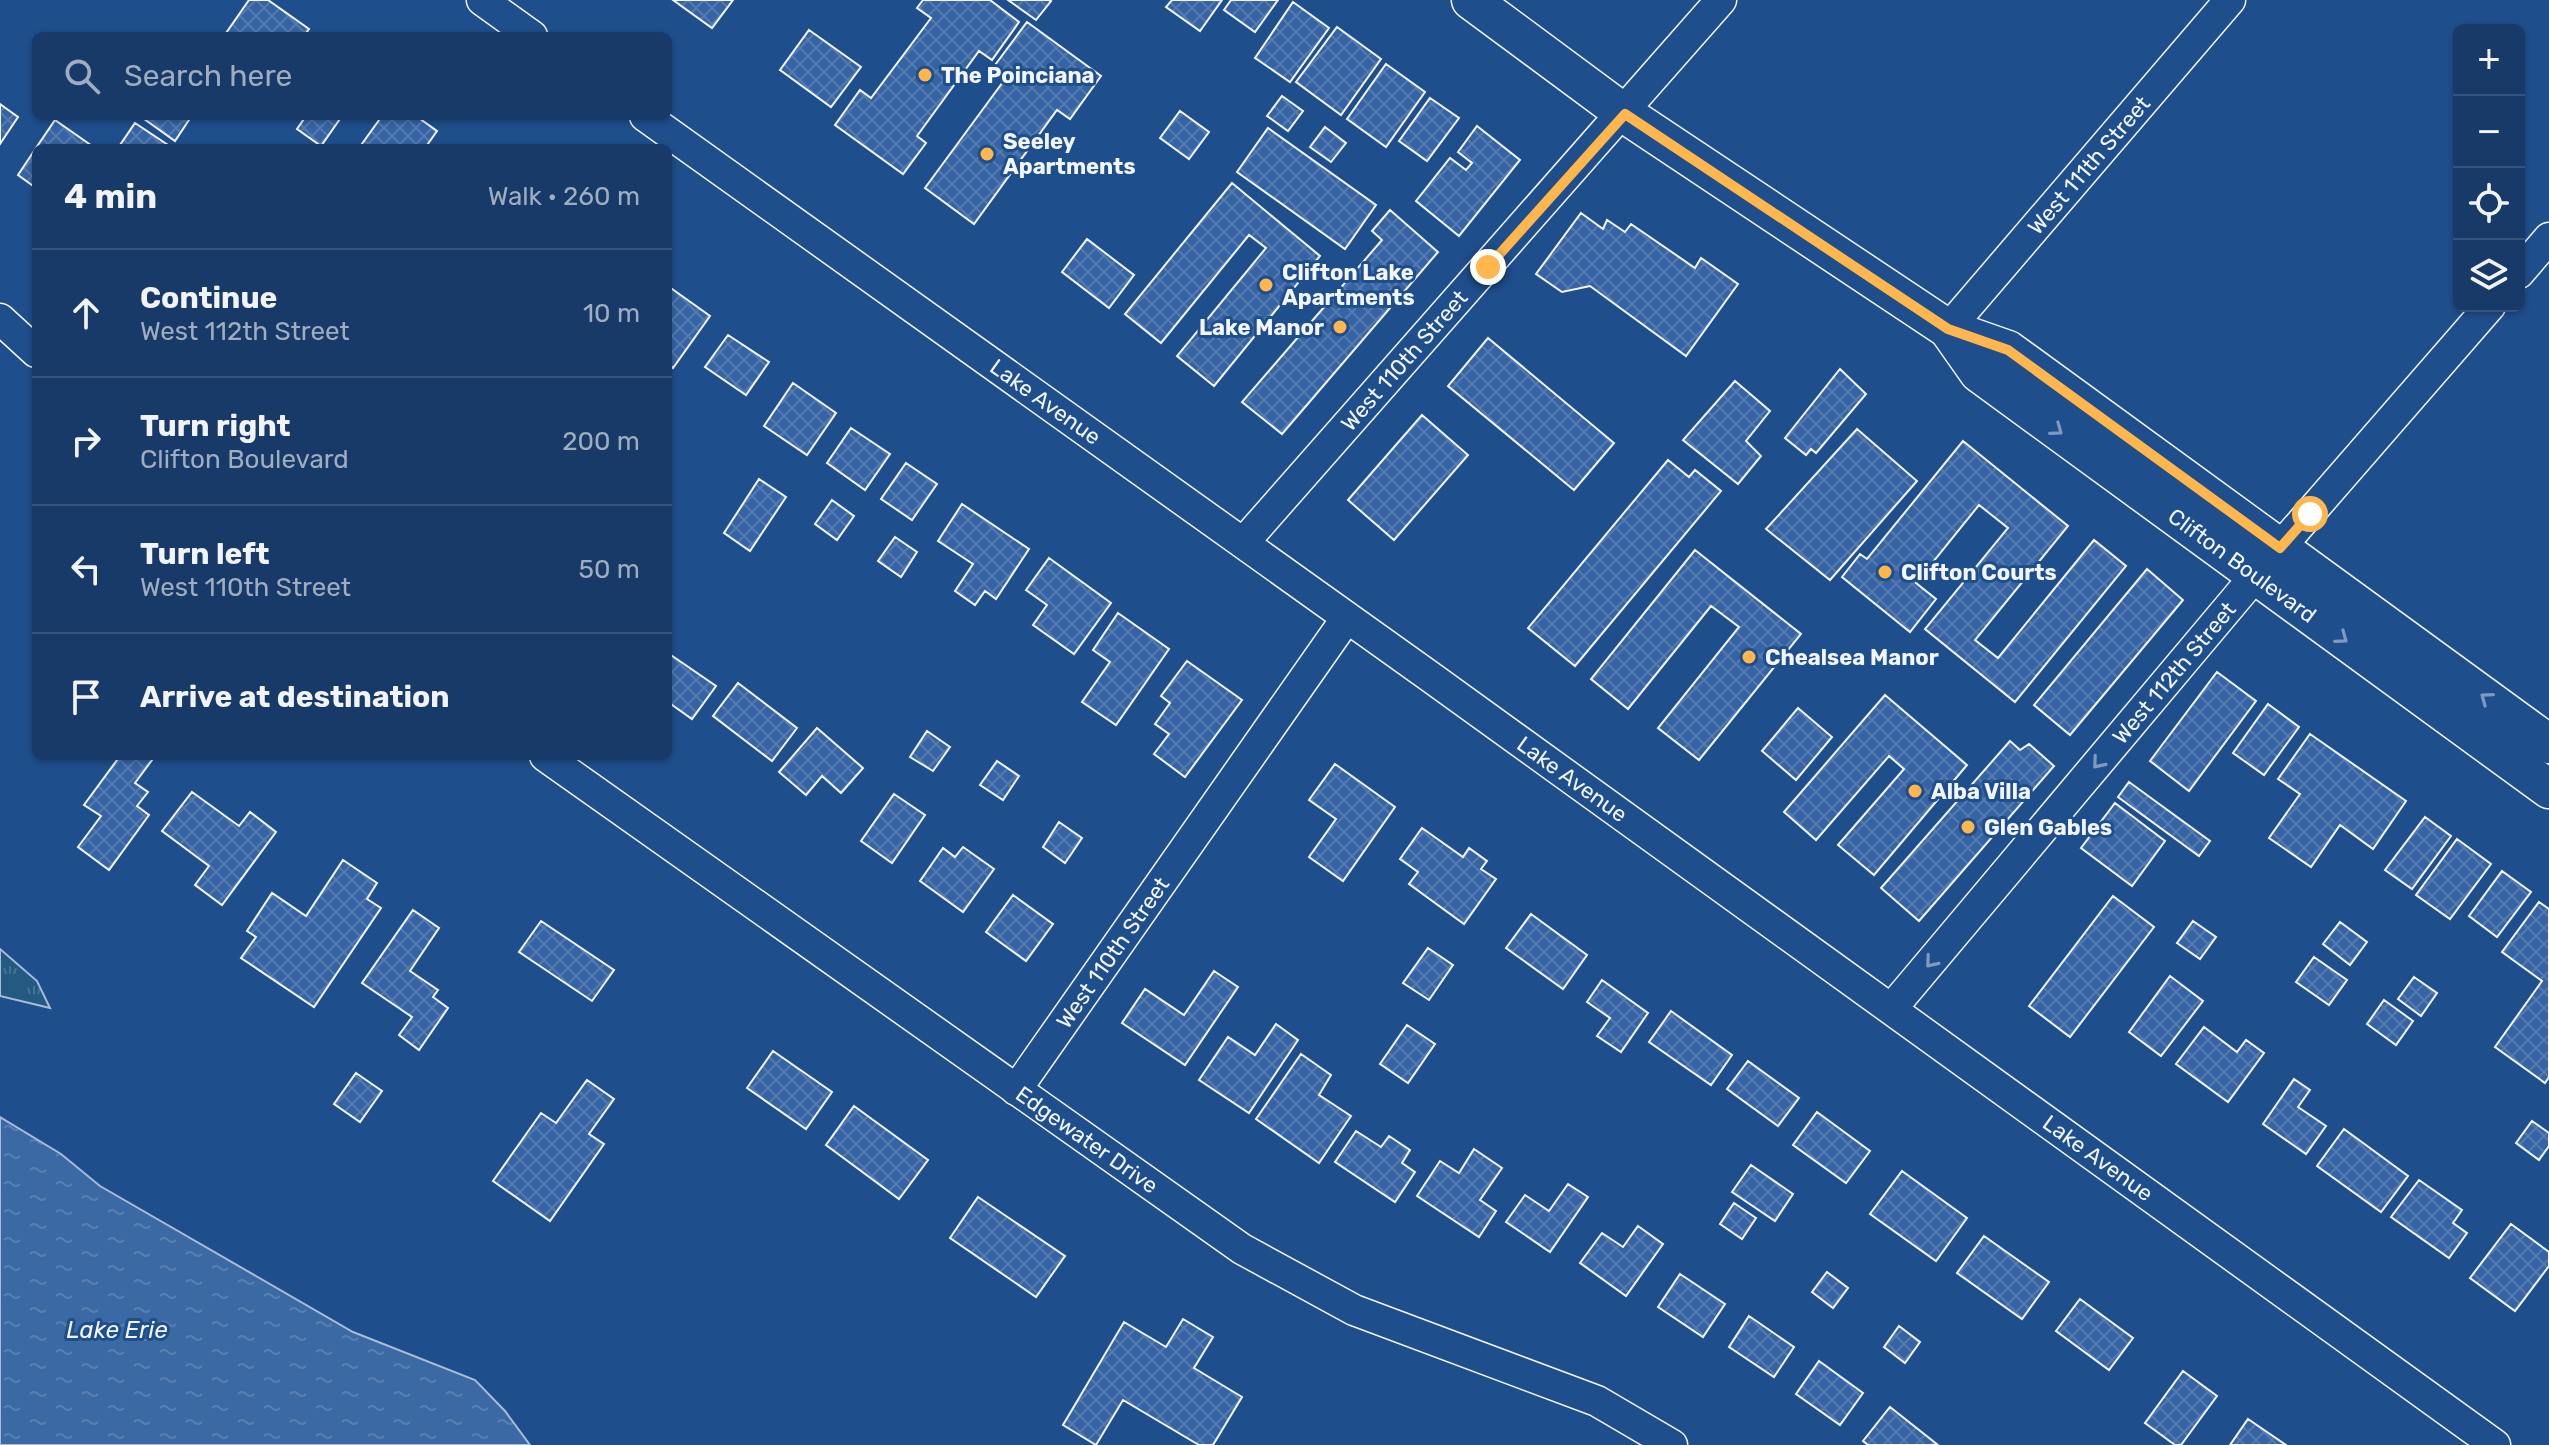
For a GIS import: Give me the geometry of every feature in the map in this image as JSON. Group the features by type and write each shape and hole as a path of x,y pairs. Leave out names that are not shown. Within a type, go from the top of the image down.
{"main road":[{"name":"Clifton Boulevard","path":"1471,0 1625,114 1948,329 1979,373 2549,744"},
{"name":"Clifton Boulevard","path":"2268,561 2549,789"}],"street":[{"path":"482,0 526,32"},
{"name":"West 110th Street","path":"1244,542 1625,114 1721,0"},
{"name":"West 111th Street","path":"1948,329 2230,0"},
{"name":"Lake Avenue","path":"651,120 1244,542 1346,619 1892,1008 2495,1445"},
{"path":"2525,266 2549,238"},
{"name":"West 112th Street","path":"1892,1008 2268,561 2485,312"},
{"path":"0,319 32,348"},
{"name":"West 110th Street","path":"1016,1090 1346,619"},
{"name":"Edgewater Drive","path":"551,760 1242,1249 1354,1310 1597,1401 1672,1445"}],"green space":[{"path":"0,949 37,981 50,1008 0,996"}],"water":[{"name":"Lake Erie","path":"0,1117 61,1154 100,1186 353,1332 475,1380 505,1411 530,1445 0,1445"}],"building":[{"path":"249,0 268,0 309,29 307,32 227,32"},
{"path":"673,0 733,0 712,28"},
{"name":"The Poinciana","path":"923,0 990,0 1019,22 992,60 979,51 917,136 926,143 903,174 835,125 860,90 871,98 931,18 917,8"},
{"path":"1008,0 1049,0 1051,1 1036,20"},
{"path":"1172,0 1222,0 1200,31 1166,7"},
{"path":"1231,0 1278,0 1255,32 1224,10"},
{"path":"1293,2 1329,28 1290,82 1255,58"},
{"name":"Seeley Apartments","path":"1027,22 1101,76 1070,119 1057,110 974,224 925,188 1008,75 995,65"},
{"path":"1337,27 1381,59 1341,115 1296,82"},
{"path":"809,30 861,67 831,107 780,70"},
{"path":"1386,64 1425,92 1386,147 1347,119"},
{"path":"1282,96 1303,111 1288,131 1267,116"},
{"path":"1430,98 1459,118 1427,161 1399,141"},
{"path":"0,104 18,117 0,144"},
{"path":"1180,111 1209,132 1189,159 1160,138"},
{"path":"55,120 89,144 39,144"},
{"path":"146,120 189,120 175,141"},
{"path":"303,120 339,120 322,144 297,129"},
{"path":"379,120 422,120 437,131 428,144 362,144"},
{"path":"135,123 166,144 121,144"},
{"path":"1477,126 1520,160 1459,236 1416,201 1450,158 1466,170 1472,163 1458,152"},
{"path":"1325,127 1346,143 1331,162 1310,147"},
{"path":"1268,128 1376,205 1345,249 1237,172"},
{"path":"32,154 32,185 18,175"},
{"name":"Clifton Lake Apartments","path":"1232,183 1320,256 1214,386 1177,356 1266,248 1249,235 1161,343 1125,314"},
{"name":"Lake Manor","path":"1390,210 1438,252 1282,434 1242,402 1382,240 1372,231"},
{"path":"1581,213 1603,229 1607,220 1625,232 1631,224 1695,268 1701,258 1738,284 1686,356 1590,286 1562,292 1536,274"},
{"path":"1087,239 1134,275 1109,308 1062,272"},
{"path":"672,289 710,316 672,367"},
{"path":"728,335 769,362 746,395 705,367"},
{"path":"1488,338 1614,443 1574,490 1448,386"},
{"path":"1840,369 1866,394 1816,453 1811,449 1806,455 1785,438"},
{"path":"1735,381 1770,411 1746,441 1761,456 1738,484 1683,440"},
{"path":"793,383 836,413 807,455 764,426"},
{"path":"1422,415 1468,455 1394,540 1348,500"},
{"path":"851,428 890,454 865,490 827,463"},
{"path":"1857,429 1917,481 1830,580 1766,529"},
{"name":"Clifton Courts","path":"1963,441 2068,526 1975,640 1998,658 2094,540 2126,566 2015,702 1925,629 2008,528 1979,505 1916,583 1936,599 1910,632 1842,577 1860,554 1867,559"},
{"path":"1668,460 1689,477 1695,470 1721,491 1575,666 1528,628"},
{"path":"906,463 937,484 912,520 881,499"},
{"path":"759,479 786,497 750,551 724,533"},
{"path":"832,500 854,516 837,540 815,524"},
{"path":"962,504 1029,549 996,599 985,591 975,605 955,591 973,564 938,541"},
{"path":"895,537 917,552 901,577 878,561"},
{"name":"Chealsea Manor","path":"1695,550 1801,634 1699,760 1658,728 1739,627 1711,606 1628,709 1591,679"},
{"path":"1049,558 1111,603 1074,654 1033,625 1047,605 1026,590"},
{"path":"2147,569 2183,600 2070,735 2034,705"},
{"path":"1118,613 1169,649 1116,725 1082,702 1110,662 1093,650"},
{"path":"672,656 716,686 692,719 672,705"},
{"path":"1187,661 1242,700 1185,777 1154,754 1169,734 1155,724 1170,703 1161,696"},
{"path":"2217,672 2256,701 2189,791 2150,761"},
{"path":"738,683 797,728 772,761 713,716"},
{"name":"Alba Villa","path":"1885,695 1967,765 1874,875 1838,845 1904,769 1889,756 1816,840 1784,812"},
{"path":"2268,704 2299,727 2264,775 2233,753"},
{"path":"1798,708 1832,737 1796,780 1762,751"},
{"path":"817,728 863,768 841,793 822,776 806,795 779,772"},
{"path":"927,731 950,747 933,771 910,757"},
{"path":"2310,734 2406,801 2373,849 2340,825 2311,867 2269,838 2300,794 2278,779"},
{"name":"Glen Gables","path":"2010,741 2020,750 2029,744 2054,766 1919,921 1881,888"},
{"path":"117,760 152,760 135,783 148,792 137,806 149,815 109,870 78,847 101,816 84,805"},
{"path":"997,761 1019,776 1003,800 980,785"},
{"path":"1335,764 1395,807 1343,881 1309,857 1336,819 1309,800"},
{"path":"2129,782 2210,841 2199,856 2118,797"},
{"path":"192,792 239,826 250,812 276,832 222,905 195,885 209,866 162,831"},
{"path":"894,794 925,815 892,863 861,841"},
{"path":"2115,803 2165,841 2132,886 2081,848"},
{"path":"2425,817 2451,836 2412,889 2385,870"},
{"path":"1059,822 1082,838 1065,863 1043,847"},
{"path":"1422,828 1463,857 1469,848 1487,861 1481,869 1496,879 1464,924 1409,884 1418,872 1400,859"},
{"path":"2457,839 2491,864 2450,919 2416,895"},
{"path":"963,847 994,869 963,912 920,881 943,848 955,857"},
{"path":"343,860 377,883 367,899 381,908 314,1007 241,958 256,937 247,931 272,893 306,916"},
{"path":"2502,871 2531,892 2497,937 2469,916"},
{"path":"1013,895 1053,924 1026,961 986,932"},
{"path":"2113,896 2154,927 2070,1037 2029,1006"},
{"path":"2539,902 2549,909 2549,1077 2545,1083 2495,1047 2542,981 2502,952"},
{"path":"413,910 439,928 410,971 438,990 433,997 448,1008 419,1050 399,1035 412,1017 362,983"},
{"path":"1531,914 1587,955 1563,989 1506,948"},
{"path":"541,921 614,970 592,1001 519,952"},
{"path":"2193,921 2216,937 2200,959 2177,943"},
{"path":"2340,922 2367,942 2350,965 2323,944"},
{"path":"1428,948 1453,965 1429,1000 1403,983"},
{"path":"2314,957 2347,980 2329,1005 2296,982"},
{"path":"1214,971 1238,987 1185,1065 1122,1023 1145,989 1184,1015"},
{"path":"2170,976 2203,1001 2161,1056 2129,1032"},
{"path":"2414,977 2437,993 2421,1016 2398,999"},
{"path":"1602,980 1648,1013 1621,1052 1597,1036 1610,1018 1587,1002"},
{"path":"2384,1000 2413,1021 2396,1045 2367,1024"},
{"path":"1671,1011 1732,1055 1711,1085 1649,1042"},
{"path":"1276,1024 1298,1040 1249,1113 1199,1080 1228,1037 1255,1055"},
{"path":"1407,1025 1435,1044 1408,1083 1380,1064"},
{"path":"2204,1027 2237,1052 2246,1040 2264,1053 2228,1102 2176,1064"},
{"path":"773,1051 832,1092 806,1129 747,1088"},
{"path":"1301,1054 1331,1075 1319,1095 1351,1116 1319,1163 1256,1119"},
{"path":"1748,1061 1799,1098 1778,1126 1727,1089"},
{"path":"356,1073 382,1091 360,1122 334,1104"},
{"path":"2294,1079 2310,1090 2298,1107 2326,1126 2306,1154 2263,1124"},
{"path":"587,1080 614,1099 589,1134 604,1144 550,1221 493,1181 541,1113 556,1123"},
{"path":"854,1106 928,1160 899,1199 826,1145"},
{"path":"1817,1112 1870,1151 1846,1183 1793,1145"},
{"path":"2532,1121 2549,1133 2549,1146 2539,1160 2516,1143"},
{"path":"2344,1129 2408,1176 2381,1212 2317,1166"},
{"path":"1356,1131 1381,1147 1389,1136 1410,1150 1402,1163 1415,1172 1395,1202 1335,1162"},
{"path":"1474,1149 1502,1168 1480,1200 1496,1211 1479,1237 1417,1196 1440,1161 1459,1173"},
{"path":"1751,1165 1793,1194 1775,1221 1732,1192"},
{"path":"1902,1171 1967,1218 1936,1261 1870,1214"},
{"path":"2419,1180 2462,1210 2453,1223 2467,1233 2449,1258 2391,1217"},
{"path":"1568,1184 1588,1197 1550,1252 1506,1222 1525,1195 1549,1211"},
{"path":"978,1197 1065,1256 1036,1297 950,1238"},
{"path":"1734,1203 1756,1218 1742,1239 1720,1224"},
{"path":"2511,1224 2549,1252 2549,1266 2515,1311 2470,1278"},
{"path":"1638,1226 1663,1244 1626,1296 1580,1263 1602,1233 1623,1247"},
{"path":"1984,1236 2049,1282 2022,1319 1957,1273"},
{"path":"1827,1272 1848,1288 1833,1308 1812,1292"},
{"path":"1680,1274 1725,1304 1703,1337 1658,1307"},
{"path":"2080,1299 2133,1338 2109,1370 2056,1331"},
{"path":"1749,1316 1794,1347 1774,1377 1729,1347"},
{"path":"1183,1319 1213,1337 1194,1368 1242,1397 1213,1445 1199,1445 1123,1400 1096,1445 1063,1425 1124,1322 1166,1347"},
{"path":"1899,1326 1920,1342 1905,1363 1884,1347"},
{"path":"1819,1361 1863,1393 1840,1425 1796,1394"},
{"path":"2183,1371 2217,1396 2181,1445 2175,1445 2145,1423"},
{"path":"1890,1407 1938,1445 1868,1445 1863,1441"},
{"path":"2248,1419 2286,1445 2230,1445"}],"place":[{"name":"The Poinciana","path":"925,75"},
{"name":"Seeley Apartments","path":"987,154"},
{"name":"Clifton Lake Apartments","path":"1266,285"},
{"name":"Lake Manor","path":"1340,327"},
{"name":"Clifton Courts","path":"1885,572"},
{"name":"Chealsea Manor","path":"1749,657"},
{"name":"Alba Villa","path":"1915,791"},
{"name":"Glen Gables","path":"1968,827"}],"route":[{"path":"1488,267 1625,114 1948,329 2008,350 2280,548 2310,514"}]}
